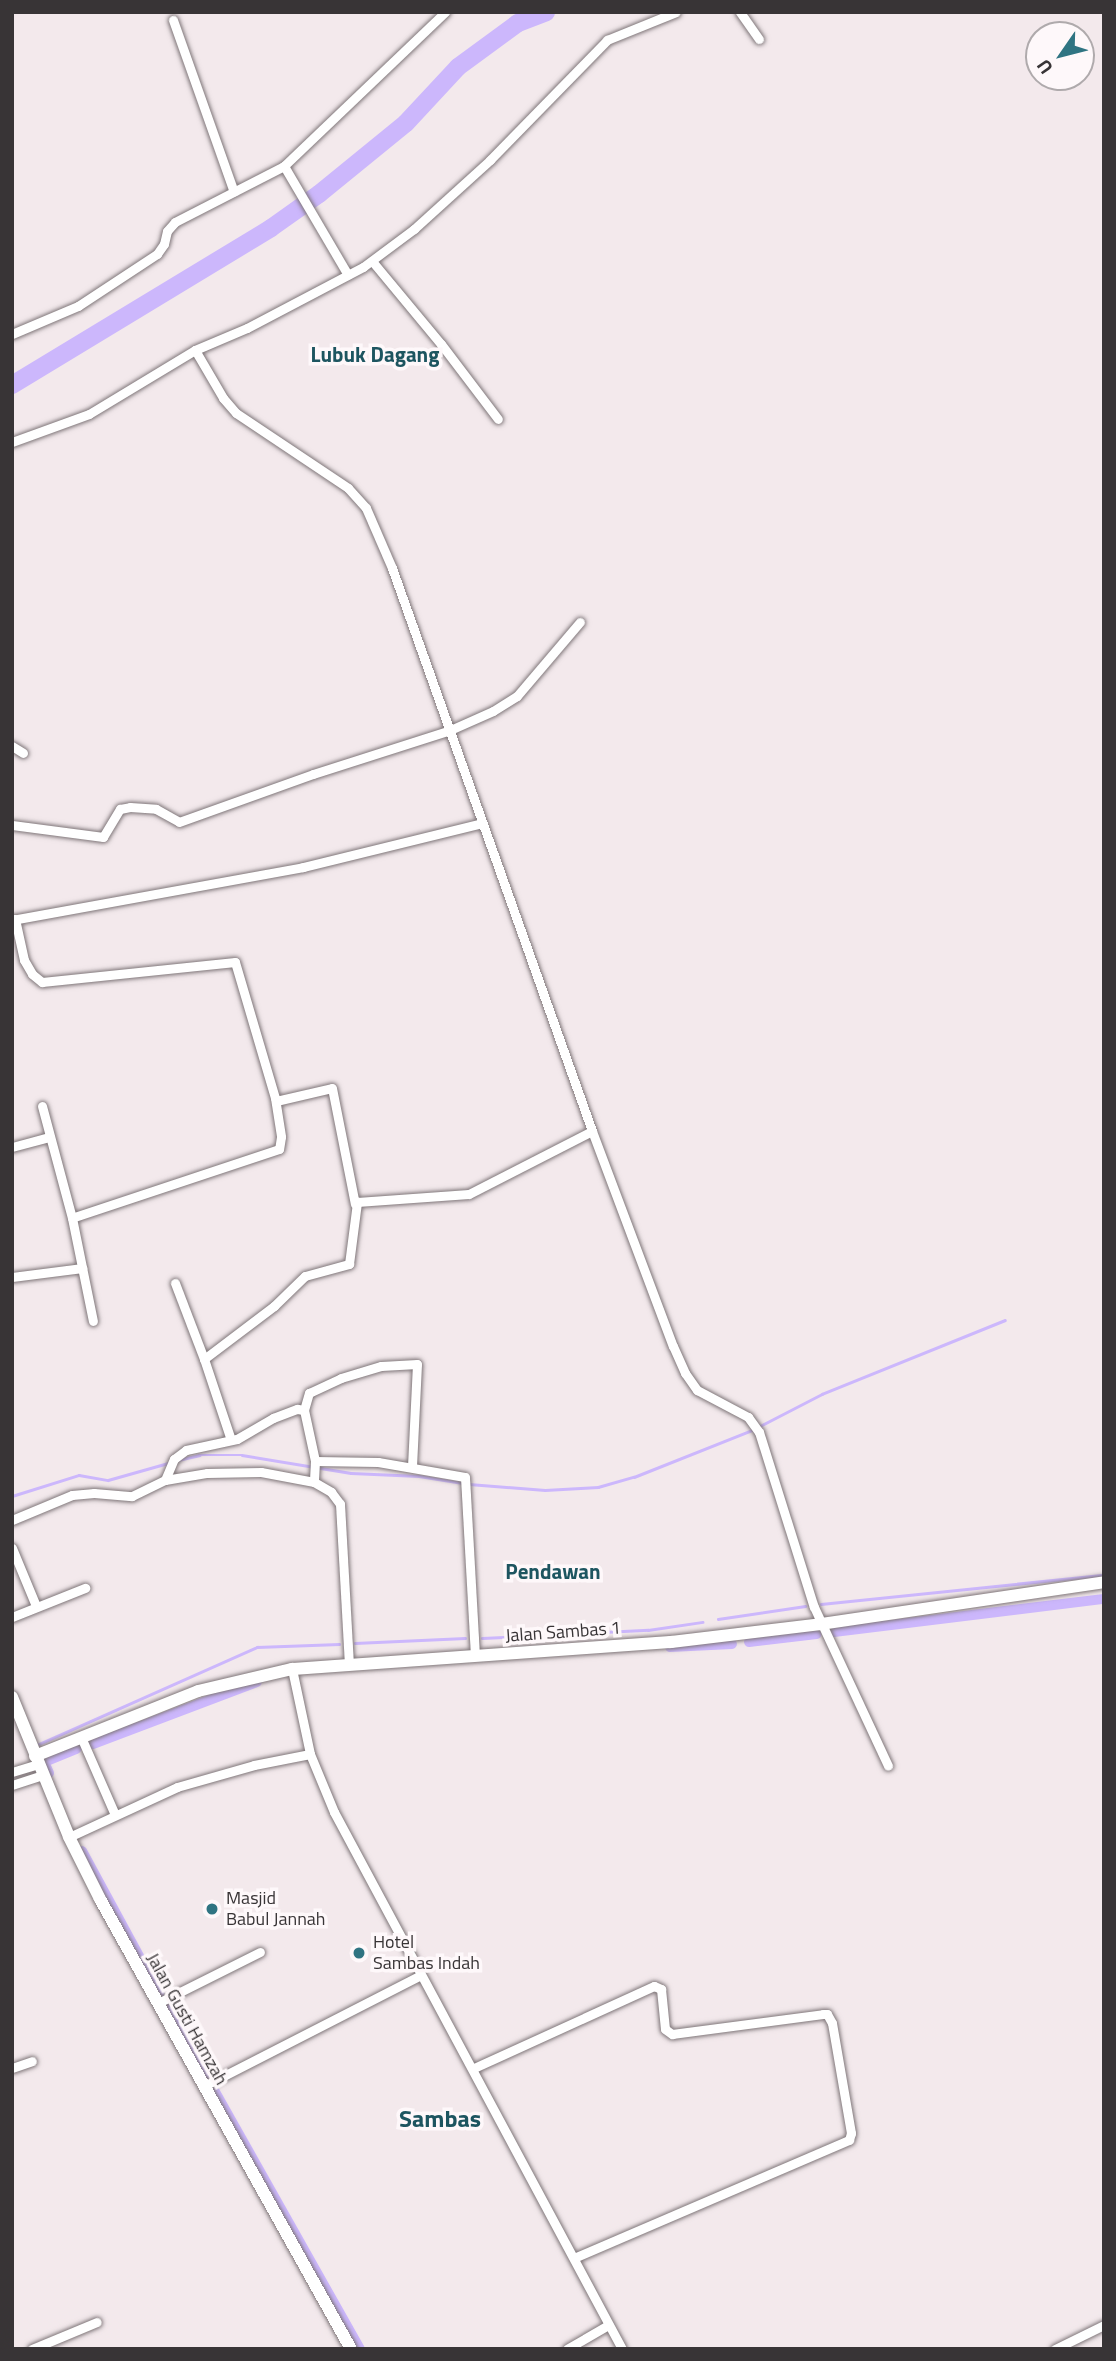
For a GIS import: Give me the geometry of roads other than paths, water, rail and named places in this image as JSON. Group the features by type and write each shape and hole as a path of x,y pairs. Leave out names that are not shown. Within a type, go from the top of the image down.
{"street":[{"path":"12,334 78,306 157,254 164,244 167,231 175,222 284,166 445,12"},
{"path":"12,442 89,414 195,350 372,261 414,229 490,160 607,40 676,12"},
{"path":"740,12 759,39"},
{"path":"173,20 234,192"},
{"path":"284,166 348,275"},
{"path":"372,261 441,344 498,419"},
{"path":"195,350 223,398 236,413 348,488 361,500 392,568 448,731 502,871 592,1131 685,1373 697,1390 748,1417 757,1428 821,1624 888,1766"},
{"path":"12,825 103,837 120,810 130,807 156,808 179,822 313,774 448,731 493,711 517,696 580,621"},
{"path":"12,746 23,753"},
{"path":"72,1218 279,1149 281,1137 275,1101 235,962 42,982 32,974 24,960 14,920 303,867 482,823"},
{"path":"204,1359 275,1306 305,1276 349,1264 355,1204 332,1088 275,1101"},
{"path":"42,1106 72,1218 93,1321"},
{"path":"355,1204 469,1194 592,1131"},
{"path":"12,1147 50,1137"},
{"path":"12,1277 82,1268"},
{"path":"175,1283 231,1440"},
{"path":"314,1480 315,1464 304,1410 309,1393 341,1378 381,1366 416,1364 412,1466"},
{"path":"167,1476 174,1458 186,1450 231,1440 273,1418 304,1410"},
{"path":"315,1464 412,1466 465,1476 475,1655"},
{"path":"12,1520 72,1495 94,1493 132,1496 167,1476 247,1471 314,1480 331,1492 340,1504 349,1665"},
{"path":"12,1548 36,1606"},
{"name":"Jalan Sambas 1","path":"39,1765 81,1737 198,1691 292,1669 671,1642 821,1624 1104,1582"},
{"path":"12,1616 85,1588"},
{"path":"292,1669 310,1754 334,1812 419,1976 474,2068 622,2349"},
{"name":"Jalan Gusti Hamzah","path":"12,1697 69,1838 346,2347"},
{"path":"81,1737 115,1815"},
{"path":"69,1838 177,1787 254,1765 310,1754"},
{"path":"12,1772 39,1765"},
{"path":"12,1786 39,1765"},
{"path":"158,2003 260,1952"},
{"path":"204,2086 419,1976"},
{"path":"474,2068 657,1986 660,1989 665,2029 672,2034 823,2014 827,2014 832,2023 851,2133 849,2140 574,2258"},
{"path":"12,2068 32,2061"},
{"path":"32,2349 97,2322"},
{"path":"567,2349 608,2325"},
{"path":"1055,2349 1104,2325"}],"waterway":[{"path":"12,385 271,228 319,194 406,123 458,67 518,23 546,12"},
{"path":"758,1427 822,1394 1005,1320"},
{"path":"469,1484 545,1490 598,1487 634,1477 752,1430"},
{"path":"178,1460 199,1455 242,1455 351,1473 419,1476 462,1483"},
{"path":"12,1496 79,1475 108,1480 168,1463"},
{"path":"821,1604 1104,1575"},
{"path":"834,1632 1104,1599"},
{"path":"718,1619 805,1606"},
{"path":"482,1638 648,1630 702,1622"},
{"path":"749,1642 817,1634"},
{"path":"355,1643 465,1638"},
{"path":"37,1745 257,1647 339,1644"},
{"path":"670,1647 732,1644"},
{"path":"93,1744 257,1682"},
{"path":"49,1773 44,1762 77,1749"},
{"path":"82,1851 159,1993"},
{"path":"168,2007 206,2076"},
{"path":"214,2090 360,2349"}],"place":[{"name":"Masjid Babul Jannah","path":"212,1909"},
{"name":"Hotel Sambas Indah","path":"359,1953"}],"district":[{"name":"Lubuk Dagang","path":"375,354"},
{"name":"Pendawan","path":"553,1571"},
{"name":"Sambas","path":"440,2119"}]}
